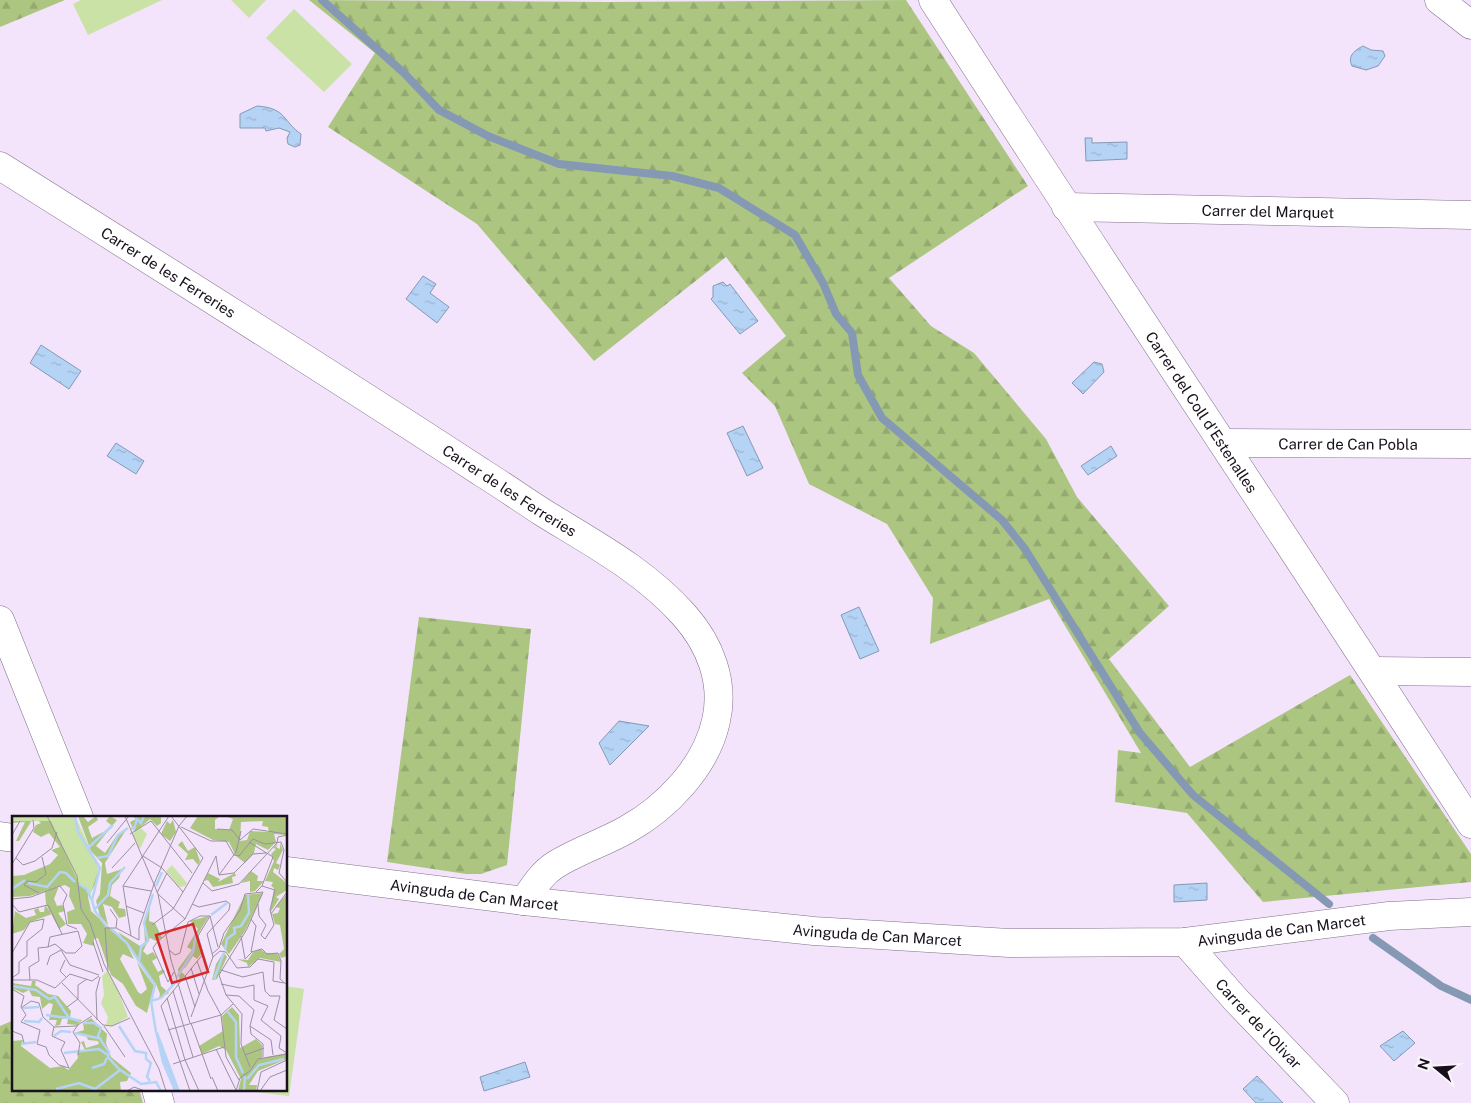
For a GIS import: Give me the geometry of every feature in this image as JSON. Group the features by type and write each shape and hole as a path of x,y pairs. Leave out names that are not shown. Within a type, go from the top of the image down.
{"street":[{"name":"Carrer del Coll d'Estenalles","path":"934,0 1066,207 1224,443 1471,824"},
{"path":"1439,0 1471,25"},
{"name":"Carrer de les Ferreries","path":"0,166 223,306 542,512 598,545 640,574 685,616 713,661 718,681 717,720 711,740 701,760 680,786 656,810 628,829 554,865 540,878 524,901"},
{"name":"Carrer del Marquet","path":"1066,207 1471,215"},
{"name":"Carrer de Can Pobla","path":"1224,443 1471,444"},
{"path":"0,620 79,816"},
{"path":"1372,671 1471,672"},
{"name":"Avinguda de Can Marcet","path":"288,871 524,901 814,931 1009,943 1185,942 1389,916 1471,912"},
{"name":"Carrer de l'Olivar","path":"1185,942 1236,1000 1335,1103"},
{"path":"156,1090 160,1103"}],"green space":[{"path":"0,0 65,0 0,27"},
{"path":"81,0 162,0 88,35 73,4"},
{"path":"231,0 266,0 249,18"},
{"path":"309,0 605,2 906,0 1028,186 889,278 931,326 974,353 1046,439 1077,497 1169,606 1109,659 1190,767 1350,675 1471,854 1471,882 1263,902 1187,813 1115,802 1118,750 1141,753 1049,599 930,644 933,598 887,524 809,484 775,406 742,373 786,336 726,257 594,361 477,224 328,127 375,53"},
{"path":"294,9 352,64 324,92 266,38"},
{"path":"419,617 531,629 507,865 481,874 466,874 387,862"},
{"path":"288,986 304,989 289,1096 241,1090 288,1090"},
{"path":"12,1021 12,1090 139,1090 143,1103 0,1103 0,1026"}],"water":[{"path":"1363,46 1371,50 1383,51 1385,56 1378,66 1366,70 1352,66 1351,56"},
{"path":"257,106 267,107 284,116 301,134 300,145 295,147 288,144 287,138 290,132 279,128 266,131 265,128 240,128 240,114"},
{"path":"1085,138 1092,138 1092,143 1127,142 1127,159 1086,161"},
{"path":"423,276 436,284 430,293 449,307 437,323 406,299"},
{"path":"723,282 727,286 730,284 758,321 740,334 711,299 713,297 713,286"},
{"path":"41,345 81,371 69,389 30,363"},
{"path":"1094,362 1102,364 1104,372 1083,394 1072,383"},
{"path":"743,426 763,468 747,476 727,433"},
{"path":"116,443 144,461 136,474 107,456"},
{"path":"1111,446 1117,456 1088,475 1081,466"},
{"path":"859,607 879,651 860,659 841,615"},
{"path":"619,721 649,726 610,765 599,743"},
{"path":"1207,883 1207,900 1174,902 1174,885"},
{"path":"1403,1031 1415,1043 1394,1061 1380,1046"},
{"path":"525,1062 530,1077 484,1091 480,1077"},
{"path":"1257,1076 1283,1103 1256,1103 1243,1089"}],"waterway":[{"path":"322,0 404,73 439,110 488,136 559,164 672,176 719,188 795,235 823,283 836,314 852,333 858,375 882,418 1002,520 1025,549 1140,733 1193,795 1329,904"},
{"path":"1373,938 1441,986 1471,1000"}]}
